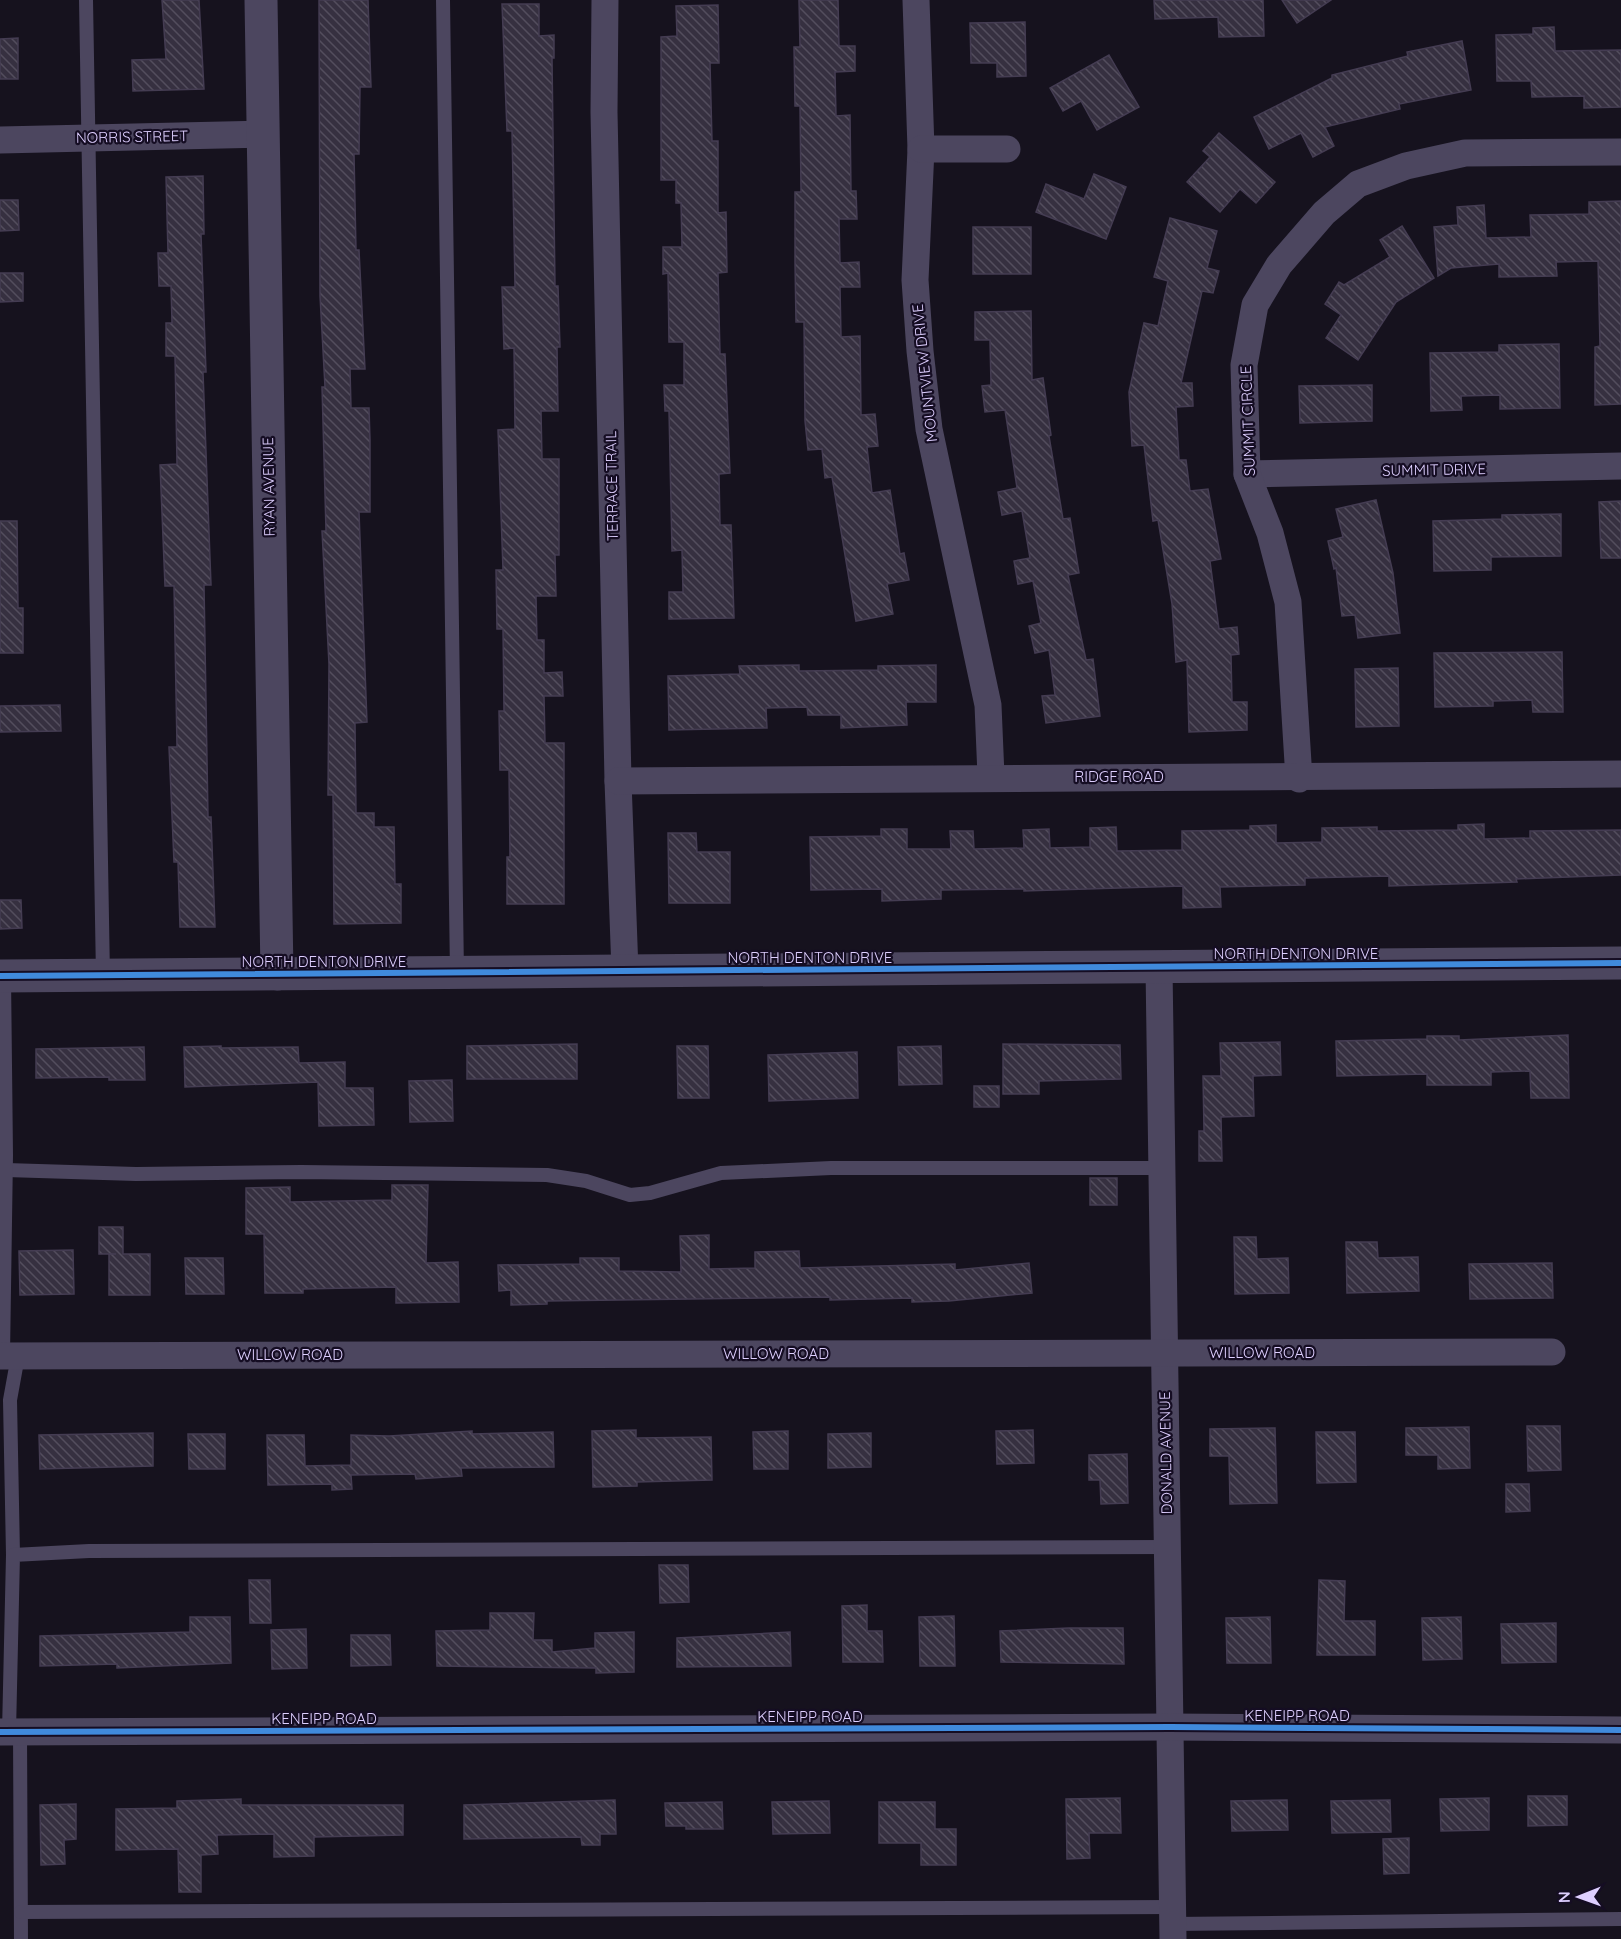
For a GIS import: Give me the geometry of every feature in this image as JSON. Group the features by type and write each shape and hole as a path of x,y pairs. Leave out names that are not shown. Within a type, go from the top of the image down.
{"street":[{"name":"RYAN AVENUE","path":"261,0 276,974"},
{"name":"TERRACE TRAIL","path":"605,0 604,112 618,781 625,971"},
{"name":"MOUNTVIEW DRIVE","path":"916,0 921,149 915,280 924,384 929,429 988,705 991,776"},
{"name":"NORRIS STREET","path":"0,140 263,134"},
{"path":"921,149 1007,149"},
{"name":"SUMMIT CIRCLE","path":"1299,778 1288,602 1270,533 1247,474 1244,365 1255,305 1279,265 1324,213 1358,184 1406,166 1465,153 1621,152"},
{"name":"SUMMIT DRIVE","path":"1247,474 1621,466"},
{"name":"RIDGE ROAD","path":"618,781 991,776 1299,778 1621,774"},
{"name":"NORTH DENTON DRIVE","path":"2,976 1621,963"},
{"name":"DONALD AVENUE","path":"1159,967 1172,1923"},
{"name":"WILLOW ROAD","path":"7,1356 1552,1352"},
{"name":"KENEIPP ROAD","path":"10,1732 1170,1727 1621,1730"}],"lane":[{"path":"86,0 103,976"},
{"path":"443,0 457,973"},
{"path":"2,976 7,1356 14,1555 10,1732 21,1939"},
{"path":"6,1170 136,1174 301,1172 547,1175 586,1181 630,1195 651,1193 721,1173 831,1168 1162,1168"},
{"path":"14,1555 89,1551 1167,1547"},
{"path":"21,1912 1172,1923 1621,1919"}],"building":[{"path":"162,0 199,0 204,89 133,91 132,60 166,59"},
{"path":"319,0 368,0 371,87 360,87 359,154 354,154 356,250 359,250 365,369 350,369 351,408 369,408 370,440 370,512 359,512 367,722 355,723 356,813 374,813 374,827 394,827 395,884 401,884 401,923 334,924 333,795 328,795 329,664 322,531 326,531 322,387 325,387 320,296"},
{"path":"799,0 838,0 839,46 855,46 855,71 835,72 836,116 850,115 851,191 856,191 857,219 839,219 840,263 859,262 860,287 840,287 841,337 860,336 861,415 875,414 878,446 867,447 872,493 890,490 900,554 904,553 909,580 887,584 893,614 856,621 832,477 825,478 822,449 808,450 805,421 804,322 796,322 795,263 795,192 801,192 800,106 795,106 794,47 800,47"},
{"path":"1154,0 1263,0 1264,36 1219,37 1218,17 1155,19"},
{"path":"1282,0 1331,0 1297,23"},
{"path":"502,4 539,4 539,36 554,35 554,58 552,58 555,286 558,286 560,347 557,347 558,411 541,411 542,459 559,459 559,555 555,555 556,596 536,596 537,640 544,640 544,673 562,672 563,696 544,696 545,743 564,743 564,904 507,904 507,857 510,857 509,770 500,770 499,711 504,711 503,629 497,629 496,570 503,570 498,430 515,429 514,348 504,349 502,287 515,287 512,131 507,131"},
{"path":"718,5 719,63 710,63 712,141 718,141 718,213 726,212 727,272 718,273 720,354 725,354 730,473 719,474 720,525 731,525 734,618 669,619 669,592 683,592 682,550 672,551 669,411 665,411 664,385 684,385 684,342 669,342 668,273 663,274 663,247 682,247 681,203 676,203 676,180 661,180 661,37 677,36 676,6"},
{"path":"1025,22 1026,76 997,77 997,63 971,63 970,23"},
{"path":"1554,27 1555,51 1621,50 1621,107 1584,108 1584,96 1532,97 1531,81 1497,81 1496,35 1533,34 1533,28"},
{"path":"18,38 18,79 0,79 0,39"},
{"path":"1462,41 1471,90 1399,104 1400,109 1325,127 1334,146 1313,157 1301,133 1269,149 1254,117 1332,78 1332,75 1408,56 1407,52"},
{"path":"1109,55 1139,107 1097,130 1081,101 1063,111 1050,88"},
{"path":"1219,133 1275,182 1256,203 1240,189 1220,212 1187,182 1210,157 1203,151"},
{"path":"1094,174 1126,187 1106,239 1036,212 1046,184 1084,199"},
{"path":"203,176 204,234 201,234 206,372 203,372 211,585 204,585 208,817 211,817 215,927 180,927 178,862 174,862 169,747 177,747 174,586 165,586 160,465 177,464 175,356 166,356 166,323 172,323 171,286 159,286 158,253 168,253 166,177"},
{"path":"0,200 18,200 19,230 0,231"},
{"path":"1621,201 1621,404 1595,405 1595,347 1600,346 1598,261 1556,262 1557,276 1499,277 1499,264 1451,268 1438,276 1434,227 1458,225 1457,207 1484,205 1486,238 1531,237 1530,215 1589,214 1589,202"},
{"path":"1170,218 1217,231 1207,268 1219,271 1213,293 1202,291 1181,383 1192,383 1193,406 1176,407 1179,460 1186,460 1190,491 1208,489 1221,559 1210,561 1219,629 1237,627 1239,654 1231,655 1232,702 1247,702 1247,730 1189,732 1187,660 1176,662 1172,604 1158,520 1153,521 1144,445 1132,446 1129,392 1144,323 1158,326 1168,281 1154,277"},
{"path":"1402,226 1434,278 1396,302 1358,360 1326,338 1341,315 1325,304 1339,282 1344,285 1390,257 1380,240"},
{"path":"973,227 1031,227 1031,274 973,274"},
{"path":"0,273 23,273 23,301 0,302"},
{"path":"1031,311 1032,380 1043,378 1051,435 1049,436 1063,519 1070,518 1079,573 1068,575 1086,660 1093,659 1100,716 1046,723 1042,696 1055,695 1049,650 1035,653 1029,626 1041,623 1033,581 1018,584 1014,561 1030,558 1022,511 1002,515 998,492 1017,488 1005,410 985,412 982,386 991,385 990,340 975,340 975,312"},
{"path":"1559,344 1560,408 1500,409 1500,395 1461,396 1462,410 1431,411 1430,353 1499,352 1499,345"},
{"path":"1372,385 1372,421 1300,423 1299,386"},
{"path":"1376,500 1393,573 1400,633 1358,638 1355,615 1342,616 1336,568 1334,569 1328,541 1343,537 1336,509"},
{"path":"1621,501 1621,558 1601,558 1599,502"},
{"path":"1561,514 1561,556 1491,557 1491,570 1434,571 1433,521 1502,519 1502,515"},
{"path":"0,521 17,521 18,608 23,608 23,653 0,653"},
{"path":"1562,652 1563,712 1533,712 1532,700 1493,701 1493,706 1435,707 1434,653"},
{"path":"799,665 799,671 878,670 878,666 936,665 936,702 906,702 907,725 841,728 841,715 808,715 807,707 766,708 767,728 669,730 668,676 740,674 739,666"},
{"path":"1398,668 1399,726 1356,727 1355,669"},
{"path":"60,705 61,731 0,732 0,706"},
{"path":"1484,824 1484,839 1530,838 1530,831 1621,830 1621,875 1516,879 1517,882 1389,886 1389,876 1305,878 1305,885 1220,887 1221,907 1183,908 1183,886 1024,891 1024,889 941,890 941,899 882,901 882,889 811,890 810,837 881,836 881,829 907,829 907,849 951,849 950,831 973,831 974,849 1024,848 1023,830 1049,829 1050,848 1090,847 1090,828 1116,827 1117,851 1182,850 1182,831 1250,830 1250,826 1276,825 1276,843 1322,842 1322,828 1377,827 1377,831 1458,830 1458,825"},
{"path":"668,833 696,833 697,852 730,852 730,903 669,903"},
{"path":"0,900 21,900 22,928 0,929"},
{"path":"1568,1035 1569,1098 1531,1098 1530,1071 1491,1072 1491,1085 1427,1085 1427,1074 1337,1076 1336,1041 1427,1039 1427,1036 1459,1036 1459,1040"},
{"path":"1280,1042 1281,1075 1253,1076 1254,1116 1221,1117 1222,1161 1199,1161 1199,1131 1204,1131 1203,1076 1221,1076 1220,1043"},
{"path":"577,1044 577,1079 467,1079 467,1046"},
{"path":"1003,1044 1120,1045 1121,1079 1039,1081 1039,1094 1003,1094"},
{"path":"221,1046 221,1048 298,1047 299,1063 345,1062 345,1088 373,1088 374,1125 319,1126 318,1082 185,1087 184,1047"},
{"path":"677,1046 708,1046 709,1098 678,1098"},
{"path":"941,1046 942,1084 899,1085 898,1047"},
{"path":"144,1047 145,1080 109,1080 109,1077 36,1078 36,1049"},
{"path":"857,1052 858,1098 769,1101 768,1055"},
{"path":"452,1080 453,1121 410,1122 409,1081"},
{"path":"974,1086 999,1086 999,1107 974,1107"},
{"path":"1090,1178 1117,1178 1117,1205 1090,1205"},
{"path":"392,1185 428,1185 426,1263 458,1262 459,1302 396,1303 396,1287 303,1289 303,1293 265,1293 264,1234 246,1234 246,1188 290,1187 290,1202 392,1200"},
{"path":"99,1227 123,1227 123,1254 150,1254 150,1295 109,1295 109,1254 99,1254"},
{"path":"709,1235 709,1269 755,1268 755,1252 799,1251 800,1268 955,1264 955,1270 1029,1263 1032,1293 912,1302 912,1298 830,1300 830,1297 547,1301 547,1304 511,1305 511,1290 499,1291 498,1265 580,1264 580,1258 619,1258 619,1271 681,1272 680,1236"},
{"path":"1234,1237 1256,1237 1257,1259 1288,1258 1289,1293 1235,1294"},
{"path":"1346,1242 1377,1242 1378,1258 1418,1257 1419,1291 1347,1293"},
{"path":"73,1250 74,1294 20,1295 19,1251"},
{"path":"185,1258 223,1258 224,1294 186,1294"},
{"path":"1552,1263 1553,1298 1470,1299 1469,1264"},
{"path":"1527,1426 1560,1426 1561,1470 1528,1471"},
{"path":"1469,1427 1470,1468 1438,1469 1438,1455 1406,1455 1406,1428"},
{"path":"1275,1428 1277,1503 1230,1504 1229,1456 1210,1456 1210,1429"},
{"path":"636,1430 636,1438 711,1437 712,1480 637,1482 637,1486 593,1487 592,1431"},
{"path":"1033,1430 1034,1463 997,1464 996,1431"},
{"path":"472,1431 472,1434 553,1432 554,1467 461,1468 462,1476 416,1479 415,1474 351,1475 352,1489 332,1490 332,1484 268,1485 267,1435 304,1435 305,1466 351,1465 351,1435 389,1436"},
{"path":"788,1431 788,1469 754,1469 753,1432"},
{"path":"1316,1432 1355,1432 1356,1482 1317,1483"},
{"path":"153,1433 153,1466 40,1469 39,1435"},
{"path":"871,1433 871,1467 828,1468 828,1434"},
{"path":"188,1434 225,1434 225,1469 189,1469"},
{"path":"1127,1454 1128,1503 1101,1504 1100,1480 1089,1480 1089,1455"},
{"path":"1506,1484 1529,1484 1530,1511 1506,1512"},
{"path":"659,1565 688,1565 689,1602 660,1603"},
{"path":"249,1580 270,1580 271,1623 250,1623"},
{"path":"1319,1580 1345,1581 1344,1621 1375,1621 1375,1655 1317,1655"},
{"path":"867,1605 867,1631 882,1631 883,1662 843,1662 842,1606"},
{"path":"490,1613 534,1613 533,1640 552,1640 552,1652 595,1648 595,1633 634,1632 634,1672 596,1673 596,1668 437,1666 436,1631 490,1630"},
{"path":"954,1616 955,1666 920,1666 919,1617"},
{"path":"190,1617 230,1617 231,1663 117,1668 117,1664 40,1666 40,1636 190,1632"},
{"path":"1270,1617 1271,1663 1227,1663 1226,1618"},
{"path":"1461,1617 1462,1659 1423,1660 1422,1618"},
{"path":"1556,1623 1556,1662 1502,1663 1501,1624"},
{"path":"1123,1628 1124,1664 1001,1662 1000,1631"},
{"path":"306,1629 307,1668 272,1669 271,1630"},
{"path":"790,1632 791,1666 677,1667 677,1638"},
{"path":"351,1635 390,1635 391,1665 351,1666"},
{"path":"1528,1796 1567,1796 1567,1825 1528,1826"},
{"path":"1120,1798 1121,1833 1089,1833 1090,1858 1067,1859 1066,1799"},
{"path":"1489,1798 1489,1830 1441,1831 1440,1799"},
{"path":"241,1799 241,1805 403,1805 403,1835 314,1837 314,1856 274,1857 274,1834 217,1835 218,1854 201,1855 201,1892 179,1892 178,1849 116,1850 116,1809 177,1808 177,1801"},
{"path":"615,1800 616,1834 600,1834 600,1845 582,1845 581,1837 464,1839 464,1805"},
{"path":"1287,1800 1288,1830 1232,1831 1231,1801"},
{"path":"1390,1800 1391,1832 1332,1833 1331,1801"},
{"path":"829,1801 830,1833 773,1834 772,1802"},
{"path":"722,1802 723,1829 686,1829 686,1826 666,1826 665,1803"},
{"path":"879,1802 935,1802 935,1829 956,1829 956,1865 921,1865 921,1843 879,1843"},
{"path":"76,1804 76,1839 64,1840 65,1864 41,1865 40,1805"},
{"path":"1409,1838 1409,1873 1384,1874 1383,1839"}],"cycle path":[{"path":"0,976 1621,963"},
{"path":"0,1732 1170,1727 1621,1730"}]}
